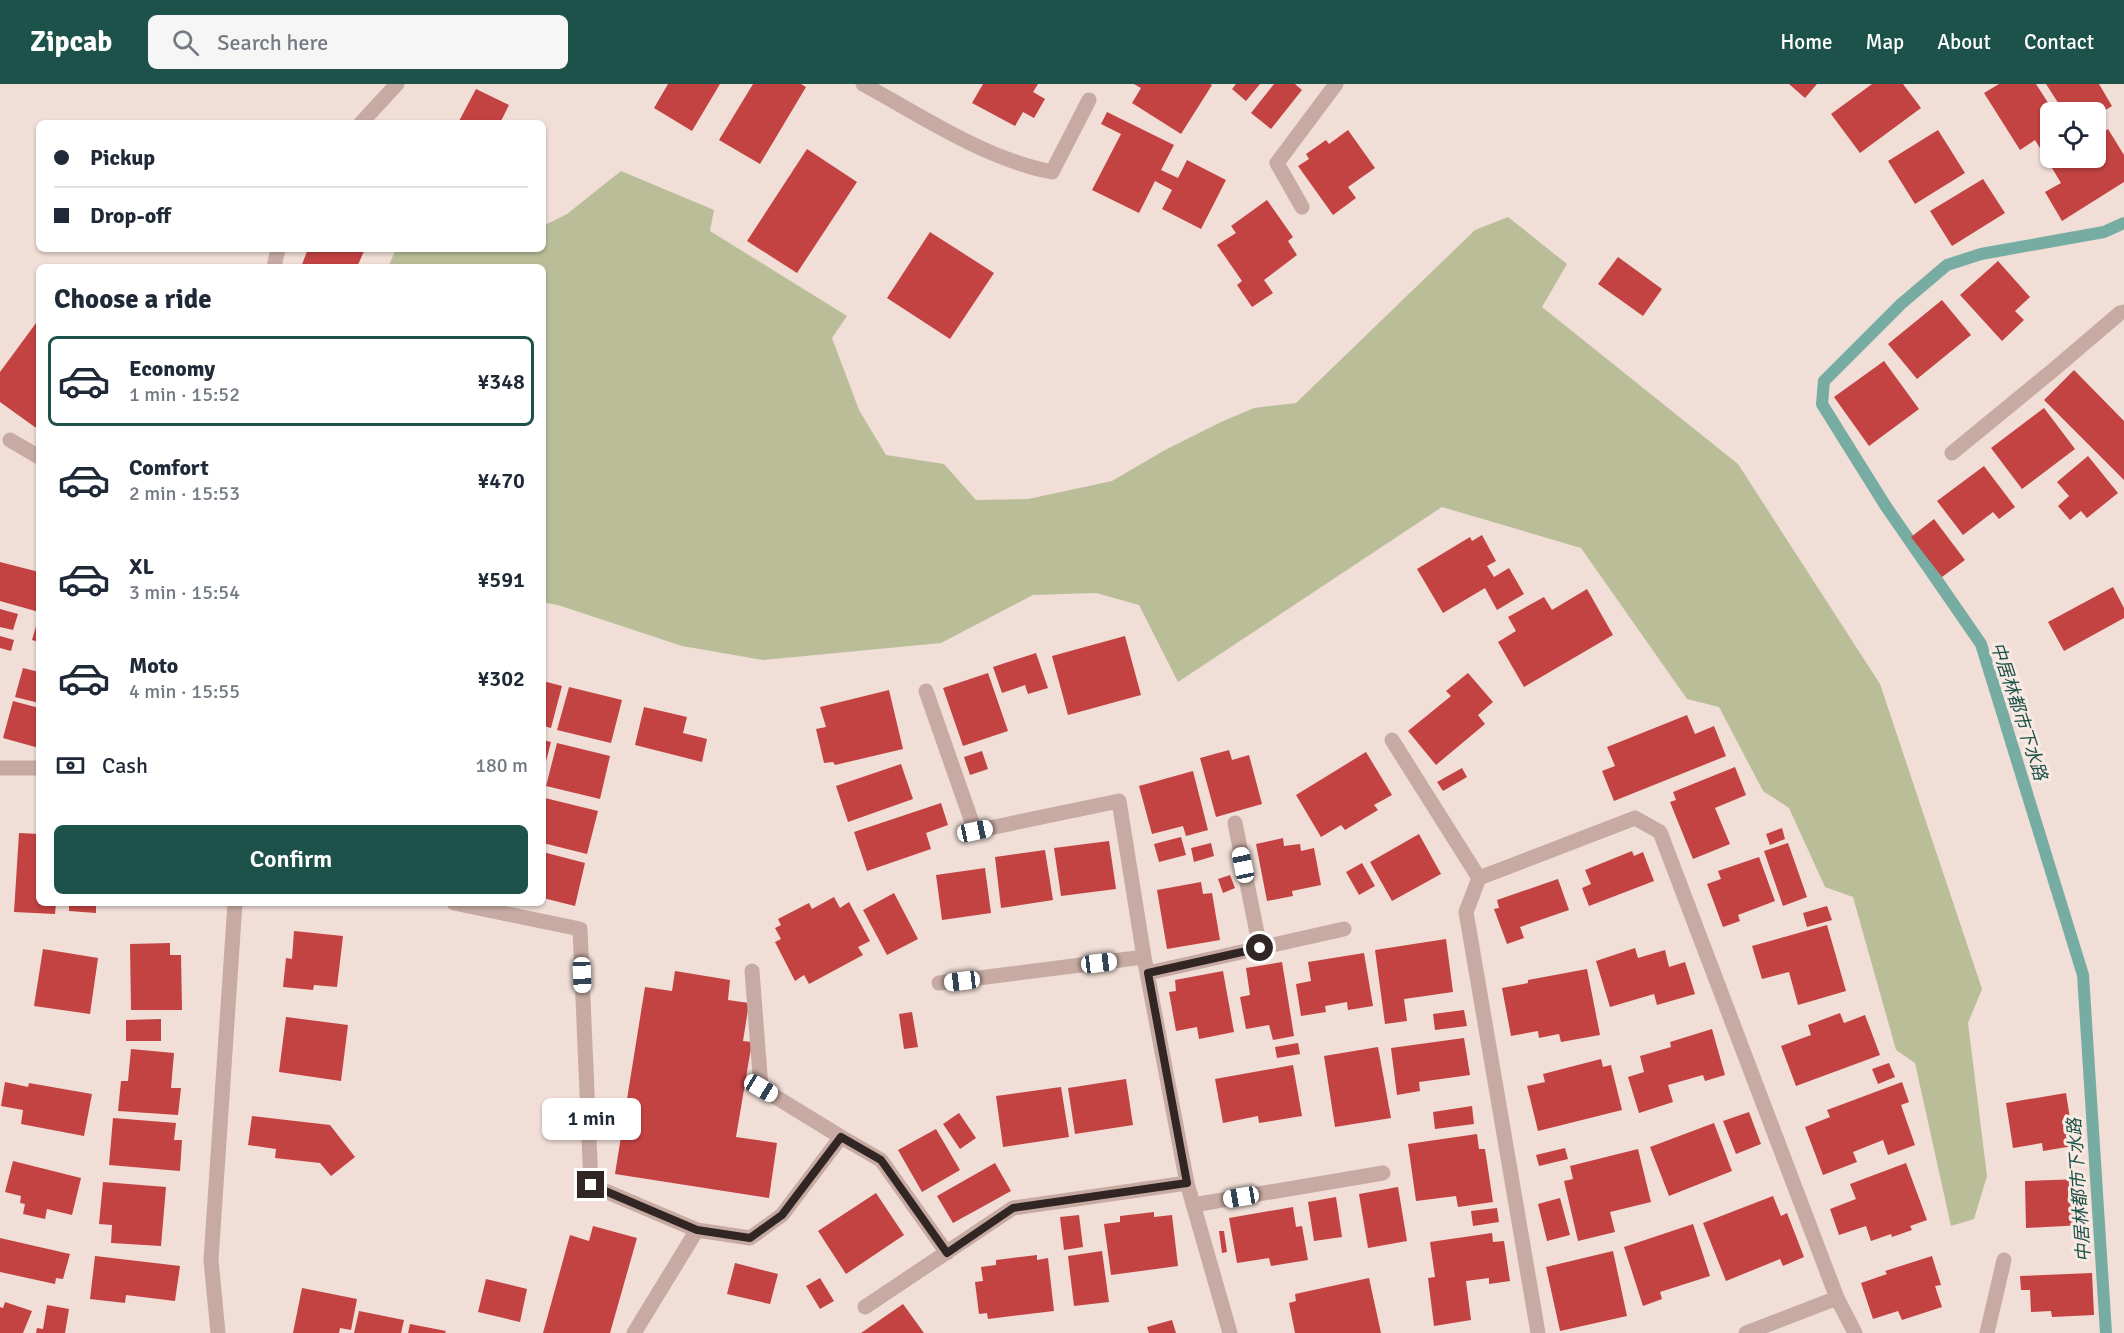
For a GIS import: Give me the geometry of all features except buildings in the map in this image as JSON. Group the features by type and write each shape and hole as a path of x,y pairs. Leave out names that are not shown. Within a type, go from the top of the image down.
{"street":[{"path":"364,120 397,84"},
{"path":"863,84 968,142 1029,168 1052,172 1089,100"},
{"path":"1302,207 1278,163 1336,84"},
{"path":"1952,453 2124,312"},
{"path":"10,440 36,455"},
{"path":"926,691 975,831 1119,801 1144,957 1187,1183 1230,1333"},
{"path":"1392,740 1479,878"},
{"path":"0,768 36,768"},
{"path":"1538,1333 1466,912 1479,878 1635,818 1660,832 1837,1298 1855,1333"},
{"path":"1234,823 1260,948"},
{"path":"218,1333 211,1260 235,906"},
{"path":"469,906 580,929 591,1185 697,1230 750,1238 782,1215 841,1137"},
{"path":"1148,973 1344,929"},
{"path":"939,983 1144,957"},
{"path":"752,971 761,1088 881,1160 947,1253"},
{"path":"1193,1205 1383,1173"},
{"path":"865,1306 1013,1208 1187,1183"},
{"path":"634,1333 697,1230"},
{"path":"1987,1333 2004,1260"},
{"path":"1746,1333 1837,1298"}],"green space":[{"path":"621,171 714,210 710,231 847,316 832,338 859,410 886,455 944,464 976,500 1028,499 1112,481 1165,450 1254,408 1296,403 1475,230 1508,217 1567,264 1542,307 1738,464 1880,684 1982,989 1968,1023 1987,1176 1974,1219 1951,1226 1915,1063 1896,1050 1853,897 1825,887 1789,808 1763,791 1719,707 1687,699 1581,548 1442,507 1178,682 1139,605 1096,593 1033,595 941,643 763,660 682,646 546,603 546,264 389,264 395,252 546,252 546,224 567,214"}],"waterway":[{"name":"中居林都市下水路","path":"2106,1333 2083,975 1981,644 1885,505 1822,404 1824,381 1901,304 1947,265 1981,254 2104,232 2124,223"}],"route":[{"path":"591,1185 697,1230 750,1238 782,1215 841,1137 881,1160 947,1253 1013,1208 1187,1183 1148,973 1260,948"}]}
